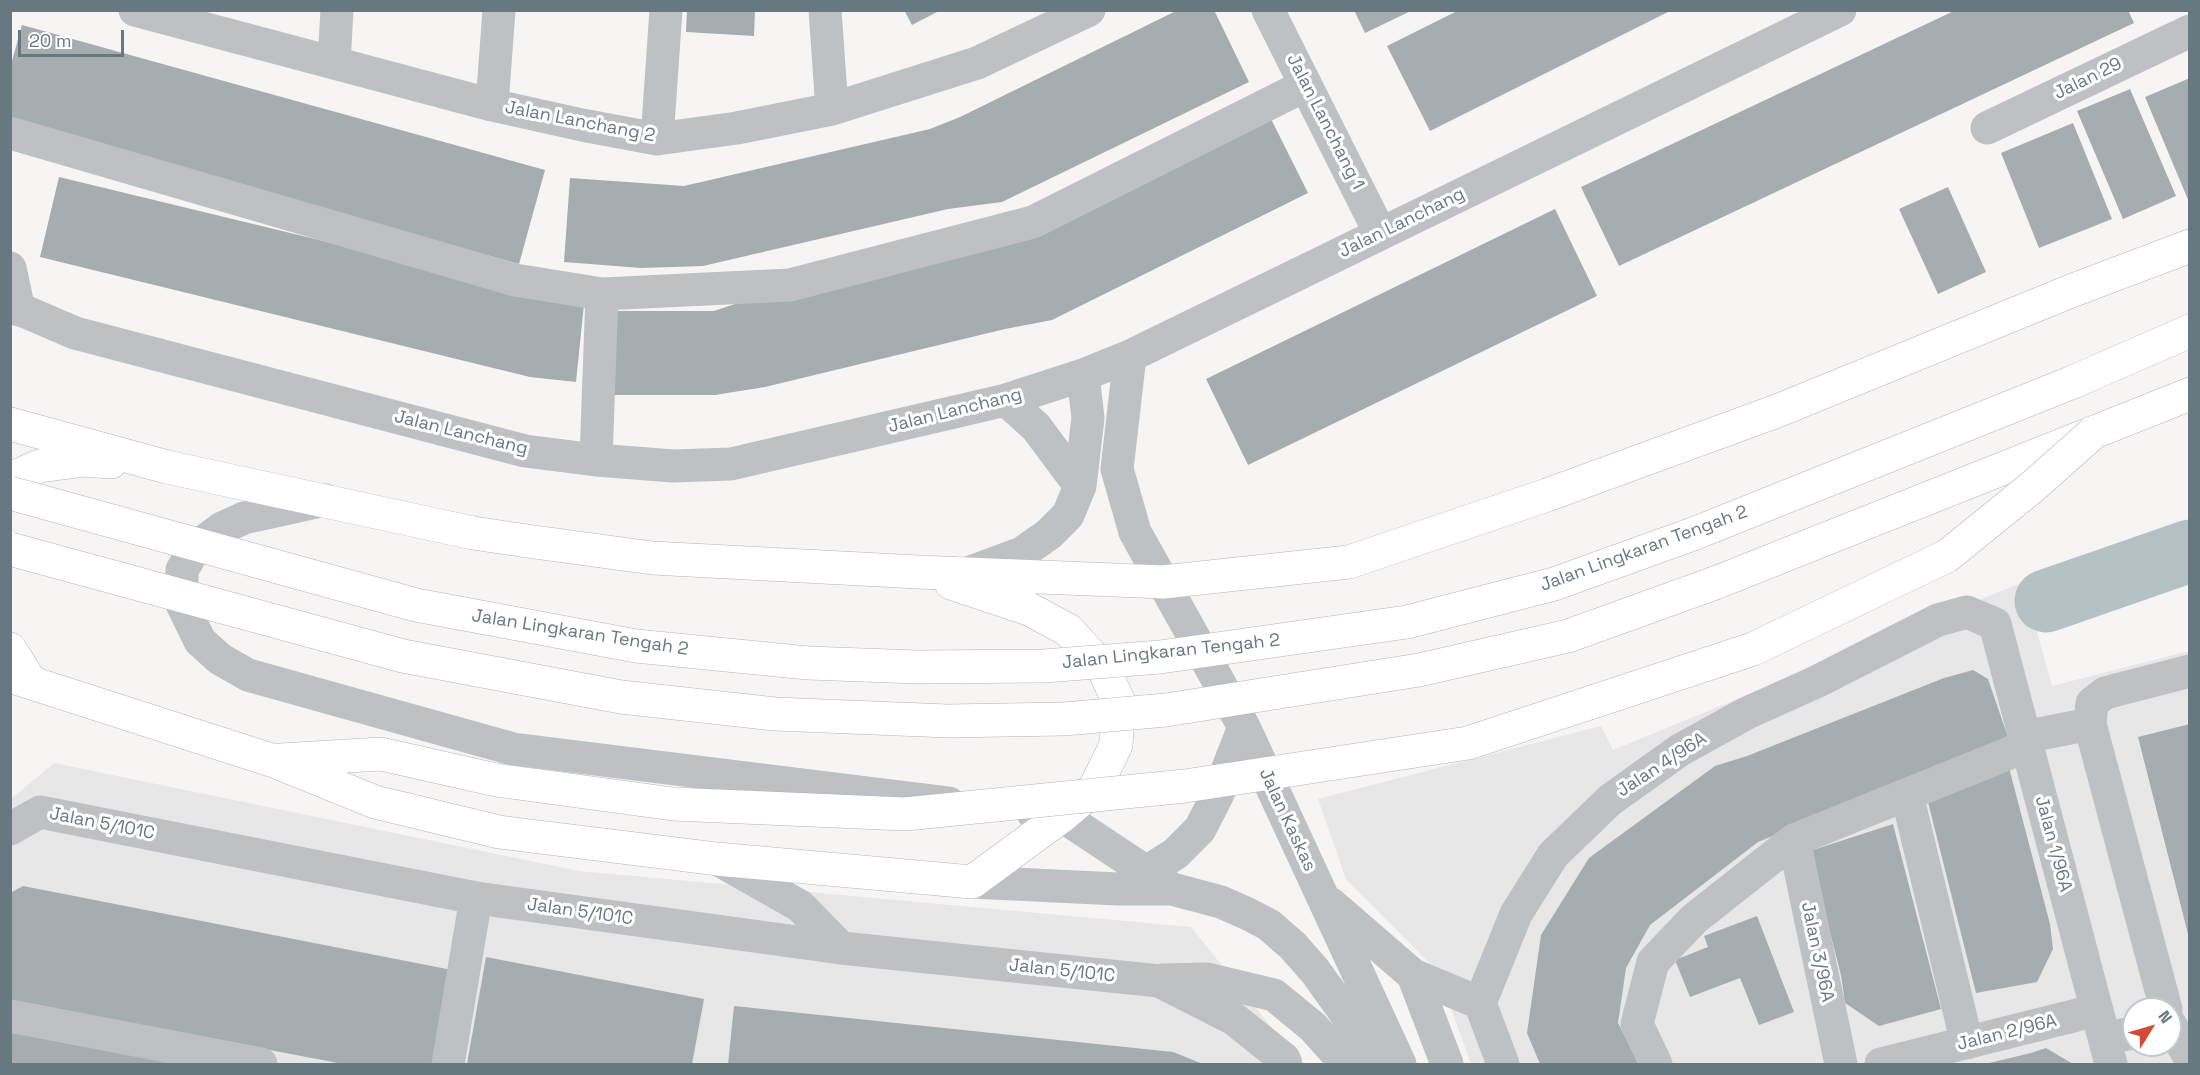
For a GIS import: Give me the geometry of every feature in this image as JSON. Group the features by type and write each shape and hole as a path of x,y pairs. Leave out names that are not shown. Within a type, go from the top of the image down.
{"highway":[{"path":"10,424 167,467 473,533 652,558 1163,582 1348,562 1547,495 1777,411 2071,291 2190,246"},
{"name":"Jalan Lingkaran Tengah 2","path":"10,493 417,605 636,646 808,663 918,667 1044,666 1160,657 1407,622 1554,584 1704,530 2073,382 2190,331"},
{"path":"10,549 403,656 621,697 775,714 948,722 1064,719 1166,710 1419,670 1568,636 1715,584 2190,394"},
{"path":"10,407 57,436"},
{"path":"274,761 381,754 496,780 673,804 905,814 1185,786 1468,743 1753,649 1947,556 2031,488 2092,433"},
{"path":"10,479 39,466 85,460 167,467"},
{"path":"10,649 20,678 274,761 375,802 499,831 717,859 972,882 1062,816 1095,788 1116,745 1119,702 1103,668 1068,630 1029,609 918,572"}],"street":[{"name":"Jalan Lanchang 2","path":"135,10 166,15 492,105 657,139 737,128 832,109 977,63 1089,10"},
{"path":"334,63 337,10"},
{"path":"492,105 499,10"},
{"path":"657,139 666,10"},
{"path":"825,10 832,109"},
{"name":"Jalan Lanchang 1","path":"1269,10 1380,233"},
{"name":"Jalan Lanchang","path":"15,308 75,333 525,451 673,466 731,464 1006,400 1083,375 1130,356 1840,10"},
{"name":"Jalan 29","path":"1987,128 2190,31"},
{"path":"10,133 515,280 603,294 790,285 1033,222 1306,85"},
{"path":"10,268 15,308"},
{"path":"596,460 603,294"},
{"name":"Jalan Kaskas","path":"1130,356 1118,469 1135,532 1244,727 1400,1065"},
{"path":"968,573 1022,553 1049,534 1068,515 1080,486 1088,418 1083,375"},
{"path":"1006,400 1036,427 1080,486"},
{"path":"326,500 244,518 222,528 195,548 182,570 182,604 200,641 220,659 248,675 513,749 1062,816 1159,880 1221,902 1269,925 1293,946 1315,971 1348,1017 1373,1065"},
{"name":"Jalan 4/96A","path":"1480,1003 1516,914 1553,855 1611,800 1680,750 1747,713 1816,682 1938,620 1967,612 1995,624"},
{"name":"Jalan 1/96A","path":"1995,624 2026,741 2111,1036"},
{"path":"2163,997 2090,724 2092,703 2105,693 2190,671"},
{"path":"1656,1065 1637,1024 1653,962 1694,919 1794,840 1907,795 2026,741 2090,724"},
{"path":"972,882 1118,889 1159,880 1175,854 1200,829 1217,796 1244,727"},
{"path":"1907,795 1967,1043"},
{"name":"Jalan 5/101C","path":"10,829 40,812 476,898 841,948 1159,981 1208,979 1274,995 1313,1027 1346,1065"},
{"name":"Jalan 3/96A","path":"1794,840 1841,1065"},
{"path":"717,859 800,906 841,948"},
{"path":"1323,896 1413,975 1480,1003 1503,1065"},
{"path":"448,1065 476,898"},
{"path":"1413,975 1447,1065"},
{"name":"Jalan 5/101C","path":"1159,981 1234,1019 1284,1059 1286,1065"},
{"path":"10,1016 261,1065"},
{"name":"Jalan 2/96A","path":"1881,1065 1967,1043 2111,1036"},
{"path":"2182,1044 2190,1058"}],"shaded area":[{"path":"2023,582 2052,686 2189,651 2189,1064 1471,1064 1438,972 1346,879 1318,799 1601,726 1613,750"},
{"path":"54,763 579,871 1191,927 1301,1064 11,1064 11,799"}],"building":[{"path":"687,10 755,10 754,36 686,32"},
{"path":"904,10 941,10 912,25"},
{"path":"1178,10 1214,10 1249,82 1002,202 948,209 703,266 641,268 564,262 570,178 684,186 930,129 960,117"},
{"path":"1354,10 1413,10 1365,33"},
{"path":"1459,10 1672,10 1430,131 1387,46"},
{"path":"1956,10 2128,10 2134,23 1619,266 1581,187"},
{"path":"22,25 545,170 519,264 10,123 10,68"},
{"path":"2190,78 2190,202 2189,202 2145,97"},
{"path":"2130,89 2176,196 2123,219 2077,111"},
{"path":"1268,113 1308,193 1052,320 1005,329 765,387 715,395 612,395 612,311 714,311 744,301 915,260"},
{"path":"2073,123 2112,219 2039,248 2001,153"},
{"path":"59,177 584,304 576,382 530,377 40,257"},
{"path":"1948,187 1986,272 1938,294 1899,209"},
{"path":"1555,209 1597,296 1248,465 1206,379"},
{"path":"1973,670 1988,679 2009,740 1758,842 1650,925 1626,968 1618,1023 1639,1064 1540,1064 1527,1033 1541,935 1589,858 1715,766 1747,756 1944,678"},
{"path":"2190,724 2190,938 2189,938 2138,737"},
{"path":"2008,764 2050,924 2053,949 2037,982 1976,993 1927,798"},
{"path":"1893,824 1941,1009 1879,1026 1845,1003 1841,975 1816,878 1813,850"},
{"path":"23,886 452,970 433,1064 343,1064 10,1000 10,893"},
{"path":"1757,916 1794,1012 1759,1025 1740,978 1690,997 1675,960 1708,947 1704,936"},
{"path":"486,957 704,999 692,1064 467,1064"},
{"path":"734,1006 1173,1052 1203,1064 728,1064"},
{"path":"10,1032 173,1063 173,1064 10,1064"},
{"path":"2046,1048 2073,1064 1985,1064 2031,1053"}],"waterway":[{"path":"2046,601 2190,551"}]}
